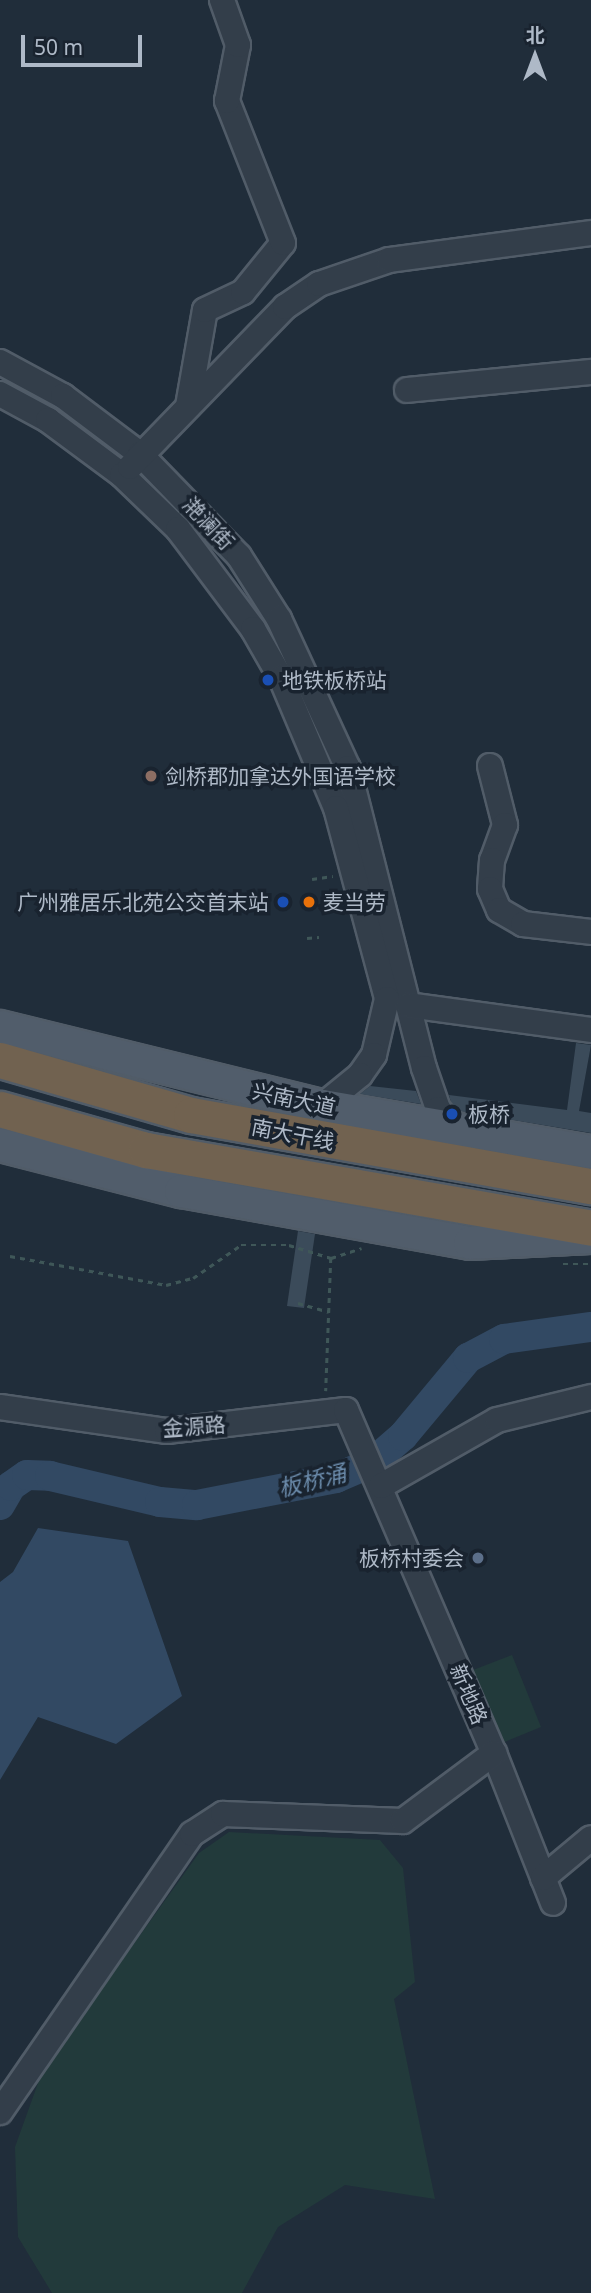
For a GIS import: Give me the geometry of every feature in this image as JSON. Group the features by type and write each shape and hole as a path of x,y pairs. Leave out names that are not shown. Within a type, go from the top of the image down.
{"highway":[{"name":"南大干线","path":"0,1060 191,1115 591,1186"},
{"name":"南大干线","path":"0,1109 146,1150 591,1228"}],"main road":[{"name":"兴南大道","path":"0,1027 322,1106 591,1152"},
{"path":"0,1144 181,1191 470,1243 591,1237"}],"street":[{"path":"188,405 205,310 243,292 283,243 227,101 238,45 222,0"},
{"path":"122,475 285,307 320,284 389,260 591,233"},
{"name":"滟澜街","path":"0,362 63,396 140,454 239,556 279,619 348,768 368,890"},
{"path":"407,390 591,372"},
{"path":"4,402 34,381"},
{"name":"滟澜街","path":"4,402 48,420 122,475 178,529 220,582 281,678 368,890"},
{"path":"302,728 326,716"},
{"path":"490,766 505,825 491,869 490,888 499,911 523,924 591,932"},
{"path":"368,890 408,1005 429,1087 438,1109 455,1129"},
{"path":"322,1106 360,1075 382,1035 387,999 368,890"},
{"path":"408,1005 591,1030"},
{"path":"382,1486 497,1420 591,1397"},
{"name":"金源路","path":"0,1407 167,1431 336,1411"},
{"name":"新地路","path":"336,1411 382,1486 494,1753 553,1903"},
{"path":"0,2112 192,1834 223,1814 403,1821 494,1753"},
{"path":"543,1878 591,1839"}],"path":[{"path":"307,938 318,937"},
{"path":"10,1256 166,1284 193,1278 241,1245 289,1245 331,1258 329,1312 336,1411"},
{"path":"298,1303 329,1312"}],"green space":[{"path":"512,1655 541,1727 502,1743 473,1670"},
{"path":"229,1832 380,1840 403,1868 415,1982 394,1999 435,2199 345,2185 278,2227 242,2293 52,2293 18,2237 15,2147 42,2072 199,1853"}],"water":[{"path":"38,1528 128,1541 182,1696 116,1744 38,1717 0,1780 0,1582 13,1572"}],"building":[{"path":"576,1043 591,1045 579,1111 591,1113 591,1133 459,1111 451,1102 449,1095 567,1110"},
{"path":"370,1086 416,1091 421,1104 360,1094"},
{"path":"298,1231 315,1234 304,1308 287,1306"}],"waterway":[{"name":"板桥涌","path":"0,1505 11,1486 27,1475 50,1476 160,1502 197,1505 336,1478 373,1462 403,1436 468,1358 504,1339 591,1327"}],"place":[{"name":"地铁板桥站","path":"268,680"},
{"name":"剑桥郡加拿达外国语学校","path":"151,776"},
{"name":"广州雅居乐北苑公交首末站","path":"283,902"},
{"name":"麦当劳","path":"309,902"},
{"name":"板桥","path":"452,1114"},
{"name":"板桥村委会","path":"478,1558"}]}
